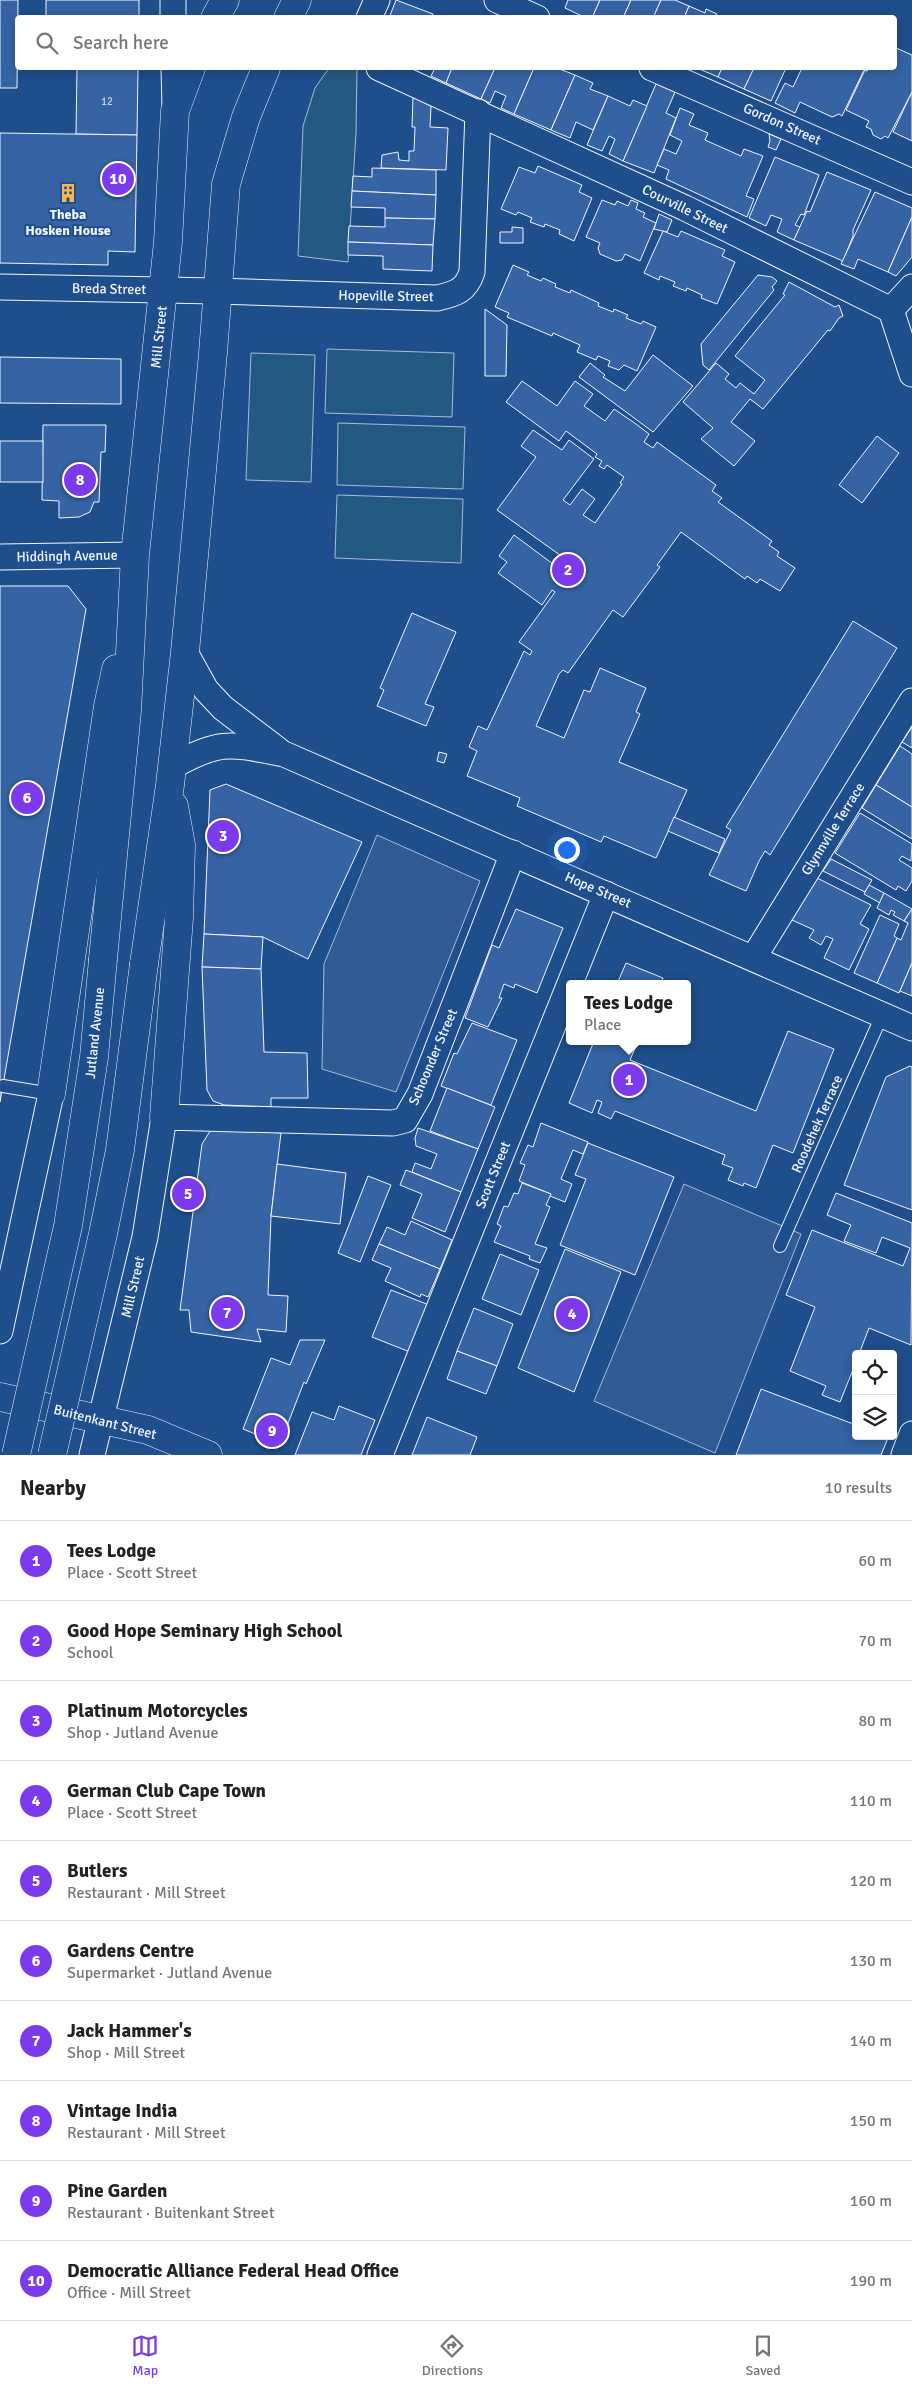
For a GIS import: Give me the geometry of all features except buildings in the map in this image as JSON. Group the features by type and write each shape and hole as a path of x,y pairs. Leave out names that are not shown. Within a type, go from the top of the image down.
{"main road":[{"path":"217,15 225,0"},
{"path":"290,15 297,0"},
{"path":"175,111 190,70"},
{"path":"52,1455 103,1234 120,1150 171,775 184,652 226,184 246,117 265,70"},
{"name":"Mill Street","path":"132,605 135,555 163,290 175,111"},
{"path":"51,1094 108,706 132,605"},
{"name":"Jutland Avenue","path":"16,1455 68,1226 94,1057 127,711 132,605"},
{"path":"164,1118 179,918 181,845 171,775"},
{"name":"Buitenkant Street","path":"0,1397 148,1430 208,1455"}],"street":[{"path":"173,0 173,15"},
{"path":"370,15 377,0"},
{"path":"497,0 530,15"},
{"name":"Mill Street","path":"174,70 175,111"},
{"path":"384,70 478,112"},
{"name":"Gordon Street","path":"657,70 912,182"},
{"name":"Hopeville Street","path":"217,291 436,298 463,290 469,283 472,272 478,112"},
{"name":"Courville Street","path":"478,112 685,208 890,310"},
{"name":"Breda Street","path":"0,287 217,291"},
{"path":"912,287 890,310 912,374"},
{"name":"Hiddingh Avenue","path":"0,557 135,555"},
{"name":"Hope Street","path":"184,652 206,690 223,708 284,754"},
{"name":"Glynnville Terrace","path":"754,957 912,701"},
{"name":"Hope Street","path":"171,775 200,750 220,745 240,745 284,754 754,957 912,1028"},
{"name":"Schoonder Street","path":"164,1118 393,1123 405,1120 420,1094 513,853"},
{"name":"Scott Street","path":"571,980 606,894"},
{"name":"Scott Street","path":"380,1455 566,993"},
{"path":"0,1331 51,1094"},
{"name":"Mill Street","path":"92,1455 145,1237 164,1118"},
{"path":"904,1455 912,1434"}],"lane":[{"name":"Roodehek Terrace","path":"780,1246 882,1015"},
{"path":"3,1086 51,1094"}],"shaded area":[{"path":"328,70 357,70 356,133 348,262 298,256 303,126 315,88"},
{"path":"327,349 454,353 452,417 325,413"},
{"path":"251,353 315,355 311,482 246,480"},
{"path":"338,423 465,427 463,489 337,485"},
{"path":"337,495 463,499 461,563 335,558"},
{"path":"377,835 480,881 396,1092 322,1069 324,964"},
{"path":"684,1184 801,1234 715,1453 594,1401"}],"place":[{"name":"Democratic Alliance Federal Head Office","path":"118,179"},
{"name":"Theba Hosken House","path":"68,193"},
{"name":"Vintage India","path":"80,480"},
{"name":"Good Hope Seminary High School","path":"568,570"},
{"name":"Gardens Centre","path":"27,798"},
{"name":"Platinum Motorcycles","path":"223,836"},
{"name":"Tees Lodge","path":"629,1080"},
{"name":"Butlers","path":"188,1194"},
{"name":"Jack Hammer's","path":"227,1313"},
{"name":"German Club Cape Town","path":"572,1314"},
{"name":"Pine Garden","path":"272,1431"}]}
